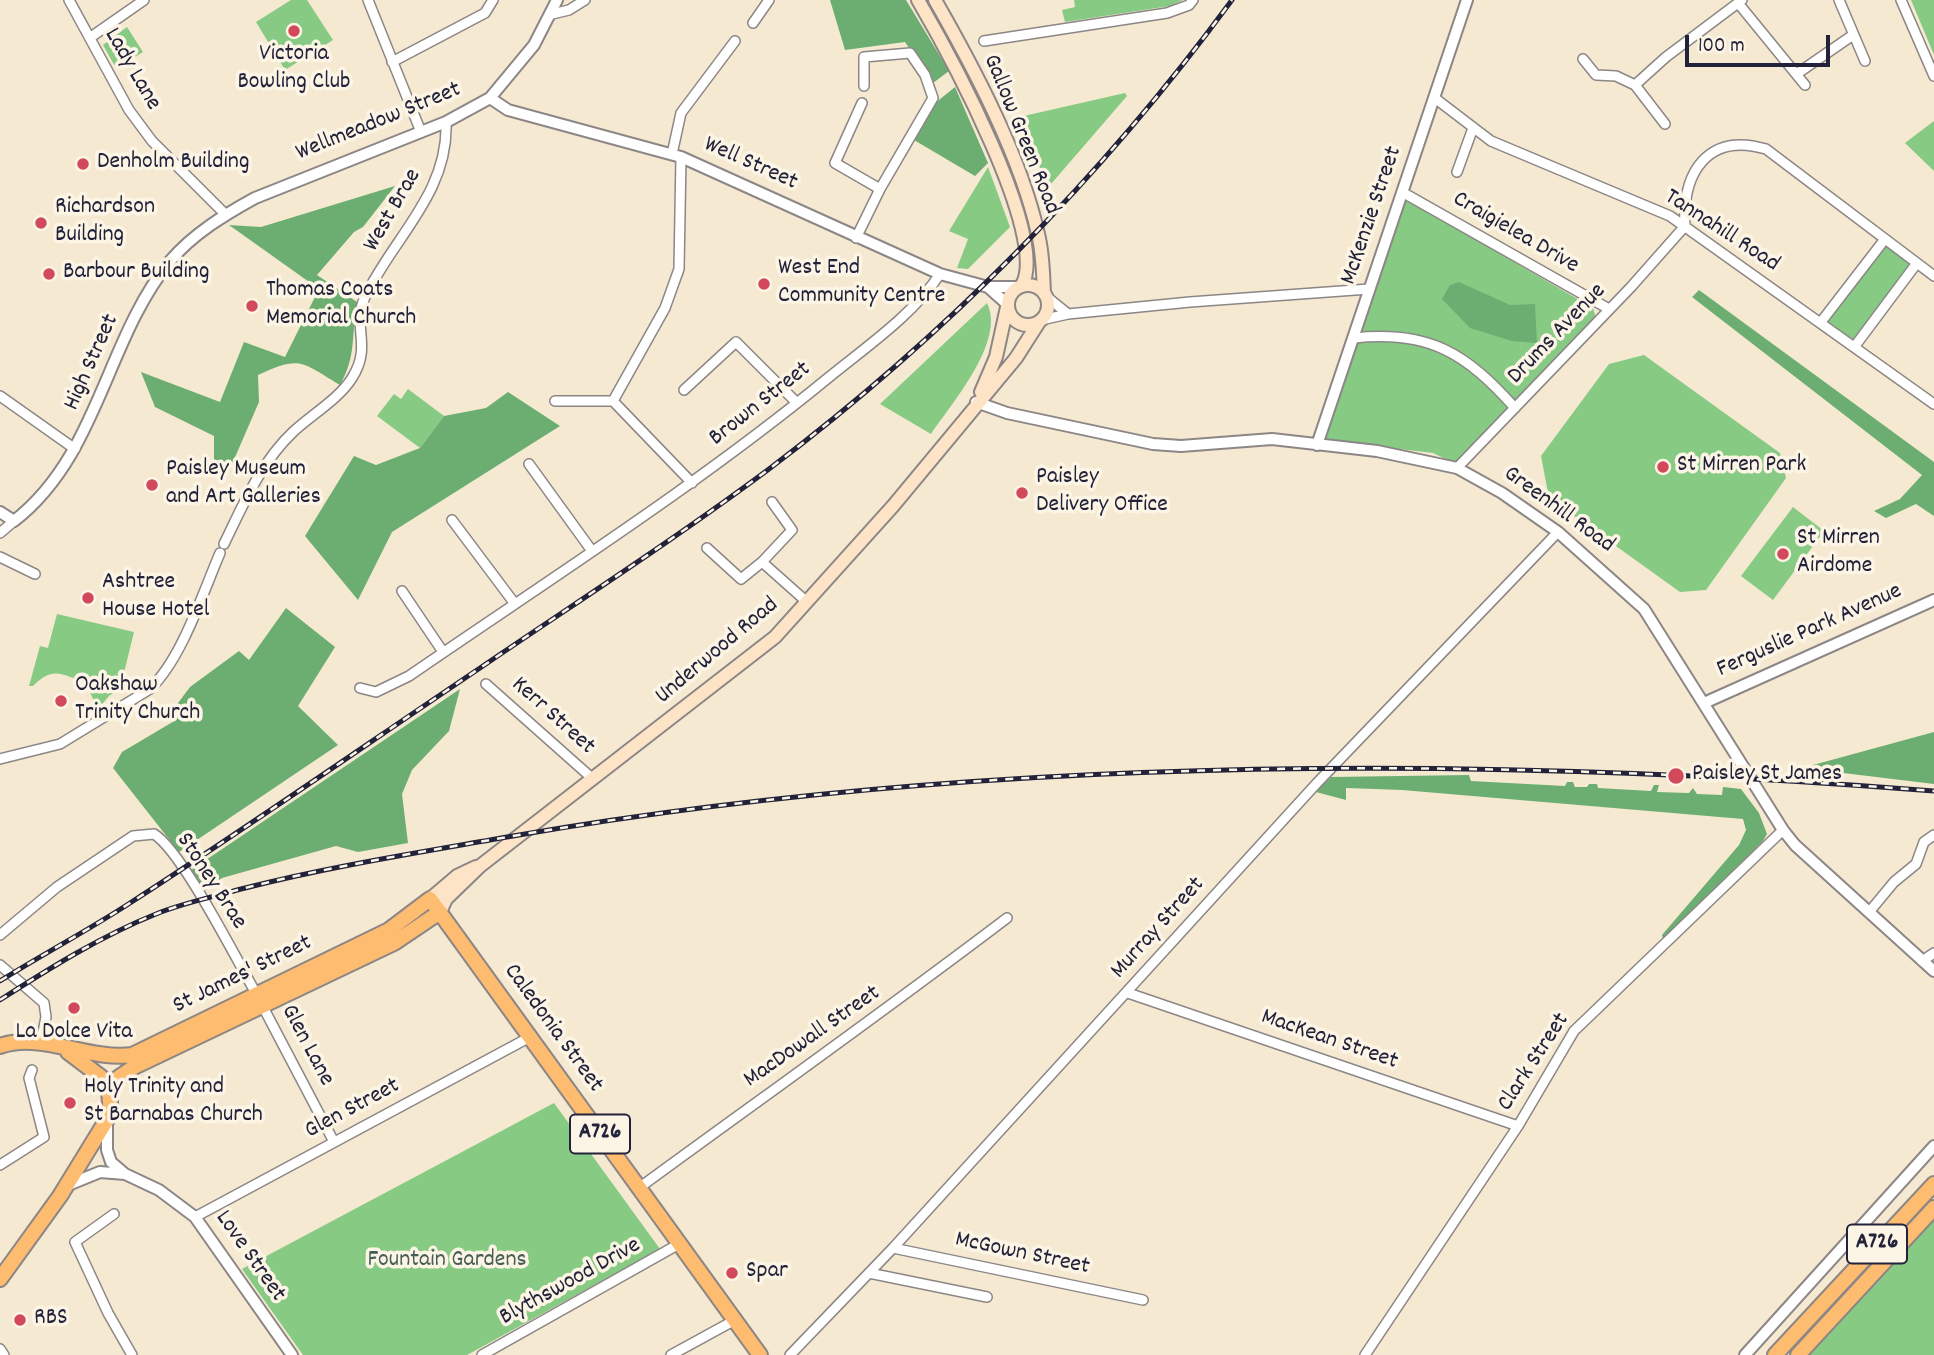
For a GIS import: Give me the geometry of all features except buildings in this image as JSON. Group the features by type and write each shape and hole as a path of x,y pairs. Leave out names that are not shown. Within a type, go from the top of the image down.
{"main road":[{"name":"Gallow Green Road","path":"918,0 962,81 1015,206 1028,253 1028,271 1019,286"},
{"name":"Gallow Green Road","path":"935,0 985,98 1032,208 1041,250 1046,295"},
{"path":"1034,285 1046,295 1048,308 1040,321 1022,324 1012,317 1007,305 1019,286 1034,285"},
{"name":"Underwood Road","path":"976,402 996,357 1007,305"},
{"name":"Underwood Road","path":"440,912 446,899 480,866 775,637 893,506 976,402 1016,358 1040,321"},
{"name":"Underwood Road","path":"430,900 457,876 480,866"},
{"name":"St James' Street","path":"109,1092 118,1078 134,1067 389,930 430,900"},
{"name":"Caledonia Street","path":"430,900 760,1355"},
{"name":"St James' Street","path":"0,1046 11,1042 41,1043 113,1057 132,1055 394,943 440,912"},
{"path":"0,1279 107,1123 112,1107 109,1092 96,1072 64,1049"},
{"name":"A726","path":"1776,1355 1934,1184"},
{"name":"A726","path":"1798,1355 1934,1208"}],"street":[{"name":"Lady Lane","path":"69,0 128,110 152,141 226,214"},
{"path":"91,37 144,0"},
{"path":"368,0 421,132"},
{"path":"392,62 485,13 493,0"},
{"name":"Wellmeadow Street","path":"226,214 300,178 446,122 490,98 513,74 552,13 557,0"},
{"path":"552,13 569,10 585,0"},
{"path":"753,23 769,0"},
{"path":"984,41 1167,13 1189,5 1193,0"},
{"name":"McKenzie Street","path":"1317,445 1402,191 1436,99 1467,0"},
{"path":"1839,0 1865,61"},
{"path":"1901,0 1934,76"},
{"path":"1635,85 1665,58 1740,2 1805,85"},
{"path":"1798,73 1853,35"},
{"path":"612,401 666,309 680,270 677,155 681,113 735,41"},
{"path":"856,238 880,189 933,98 925,75 910,53 864,57 864,86"},
{"path":"1583,59 1596,75 1616,76 1635,85 1665,124"},
{"name":"Well Street","path":"490,98 508,110 677,155 940,274 988,287 1019,286"},
{"name":"Tannahill Road","path":"1436,99 1491,141 1670,216 1934,404"},
{"path":"862,103 835,163 880,189"},
{"name":"West Brae","path":"0,759 60,744 150,689 160,680 268,459 292,433 351,381 363,355 361,306 413,223 442,166 446,122"},
{"path":"1457,172 1473,128"},
{"path":"1685,226 1684,199 1692,174 1709,155 1726,145 1747,144 1766,149 1934,276"},
{"name":"Craigielea Drive","path":"1402,191 1609,309"},
{"name":"High Street","path":"0,533 58,474 75,449 144,302 169,262 191,240 226,214"},
{"name":"Drums Avenue","path":"1457,468 1685,226"},
{"path":"1821,322 1885,239"},
{"path":"1855,346 1917,263"},
{"name":"Brown Street","path":"360,688 376,692 409,676 692,483 797,403 929,291 940,274"},
{"name":"Well Street","path":"988,287 1007,305"},
{"path":"1040,321 1068,314 1369,289"},
{"path":"1046,295 1068,314"},
{"path":"1354,338 1377,335 1414,338 1447,348 1471,363 1515,408"},
{"path":"684,390 736,342 797,403"},
{"path":"0,396 75,449"},
{"path":"555,401 612,401 692,483"},
{"name":"Greenhill Road","path":"976,402 1007,414 1153,443 1181,446 1272,439 1377,451 1457,468 1502,493 1558,531 1644,608 1783,830 1805,854 1934,971"},
{"path":"529,464 592,551"},
{"path":"707,548 741,579 762,562 792,530 772,502"},
{"path":"0,512 14,520"},
{"path":"452,520 515,604"},
{"name":"Murray Street","path":"790,1355 1128,993 1317,783 1558,531"},
{"path":"0,557 35,574"},
{"path":"762,562 807,602"},
{"path":"402,591 443,652"},
{"name":"Ferguslie Park Avenue","path":"1704,703 1934,600"},
{"name":"Kerr Street","path":"486,684 593,779"},
{"name":"Clark Street","path":"1365,1355 1518,1126 1574,1031 1783,830"},
{"name":"Stoney Brae","path":"0,935 57,887 133,836 147,832 159,837 172,852 259,1000"},
{"path":"1870,911 1894,883 1916,864 1924,842 1934,835"},
{"name":"MacDowall Street","path":"639,1188 795,1073 879,1016 1007,918"},
{"path":"1922,961 1934,953"},
{"path":"0,965 44,1003 46,1017 41,1043"},
{"name":"MacKean Street","path":"1128,993 1518,1126"},
{"name":"Glen Lane","path":"259,1000 334,1142"},
{"name":"Glen Street","path":"195,1217 530,1037"},
{"path":"0,1165 44,1138 29,1078 32,1070"},
{"path":"107,1123 109,1157 125,1174"},
{"path":"1745,1355 1934,1146"},
{"name":"Love Street","path":"65,1187 90,1174 125,1174 159,1190 195,1217 292,1355"},
{"path":"114,1214 75,1242 108,1313 132,1355"},
{"name":"Blythswood Drive","path":"482,1355 679,1244"},
{"name":"McGown Street","path":"892,1248 1143,1300"},
{"path":"0,1267 17,1253"},
{"path":"869,1273 987,1297"},
{"path":"671,1355 735,1320"},
{"path":"0,1349 4,1355"}],"green space":[{"name":"Victoria Bowling Club","path":"291,0 307,0 333,40 285,70 256,22"},
{"path":"830,0 906,0 949,71 933,83 905,42 845,50"},
{"path":"1074,0 1183,0 1170,6 1065,22 1062,10 1075,7"},
{"path":"1911,0 1934,0 1934,55"},
{"path":"127,27 143,52 116,68 103,45"},
{"path":"955,87 988,163 975,176 914,140 934,104"},
{"path":"1125,93 1127,96 1051,184 1031,154 1015,118"},
{"path":"1934,121 1934,171 1905,143"},
{"path":"988,167 1010,227 968,269 957,268 968,239 949,231"},
{"path":"395,186 363,227 354,232 317,275 357,302 349,364 340,385 308,366 293,363 258,375 259,402 229,471 214,468 214,436 155,407 141,372 220,402 244,342 285,357 319,289 229,225 261,227"},
{"path":"1406,199 1593,308 1596,318 1456,464 1433,453 1324,440"},
{"path":"1885,244 1912,264 1855,341 1827,321"},
{"path":"1459,282 1510,305 1535,304 1537,343 1512,341 1470,328 1442,299 1450,285"},
{"path":"1699,290 1934,462 1934,516 1916,504 1886,518 1874,511 1900,499 1922,475 1692,297"},
{"path":"987,303 991,318 983,353 963,389 931,434 880,404"},
{"name":"St Mirren Park","path":"1644,355 1780,453 1786,478 1706,590 1680,592 1549,498 1541,456 1609,364"},
{"path":"408,389 444,416 420,448 377,416 394,394 401,399"},
{"path":"508,392 560,426 392,532 358,600 305,536 354,456 376,465 420,448 444,416 486,408"},
{"name":"St Mirren Airdome","path":"1793,507 1824,531 1773,600 1741,576"},
{"path":"286,608 335,647 298,706 338,745 179,852 113,768 122,752 176,720 172,711 190,687 239,651 249,660"},
{"path":"57,614 134,632 122,681 124,686 109,696 98,709 85,682 69,676 52,674 29,686 40,646 48,648"},
{"path":"460,689 449,731 412,770 402,794 408,843 358,852 336,846 222,878 203,892 191,870"},
{"path":"1934,732 1934,784 1802,768"},
{"path":"1469,775 1471,781 1565,786 1567,782 1573,782 1575,787 1597,784 1598,788 1651,791 1654,785 1659,785 1657,792 1689,793 1693,788 1697,794 1722,795 1723,787 1741,789 1759,813 1767,834 1663,939 1662,935 1739,845 1746,830 1743,819 1402,790 1346,788 1346,800 1316,792 1331,777"},
{"name":"Fountain Gardens","path":"554,1103 660,1249 467,1355 303,1355 242,1269"},
{"path":"1934,1217 1934,1355 1806,1355"}],"railway":[{"path":"0,981 114,913 262,816 698,520 834,418 958,309 1075,191 1182,66 1232,0"},
{"path":"0,1000 115,932 187,903 275,881 513,836 688,810 865,790 1043,777 1222,770 1401,768 1758,779 1934,791"}],"place":[{"name":"Victoria Bowling Club","path":"294,31"},
{"name":"Denholm Building","path":"83,164"},
{"name":"Richardson Building","path":"41,223"},
{"name":"Barbour Building","path":"49,274"},
{"name":"West End Community Centre","path":"764,284"},
{"name":"Thomas Coats Memorial Church","path":"252,306"},
{"name":"St Mirren Park","path":"1663,467"},
{"name":"Paisley Museum and Art Galleries","path":"152,485"},
{"name":"Paisley Delivery Office","path":"1022,493"},
{"name":"St Mirren Airdome","path":"1783,554"},
{"name":"Ashtree House Hotel","path":"88,598"},
{"name":"Oakshaw Trinity Church","path":"61,701"},
{"name":"Paisley St James","path":"1676,776"},
{"name":"La Dolce Vita","path":"74,1008"},
{"name":"Holy Trinity and St Barnabas Church","path":"70,1103"},
{"name":"Spar","path":"732,1273"},
{"name":"RBS","path":"20,1320"}]}
